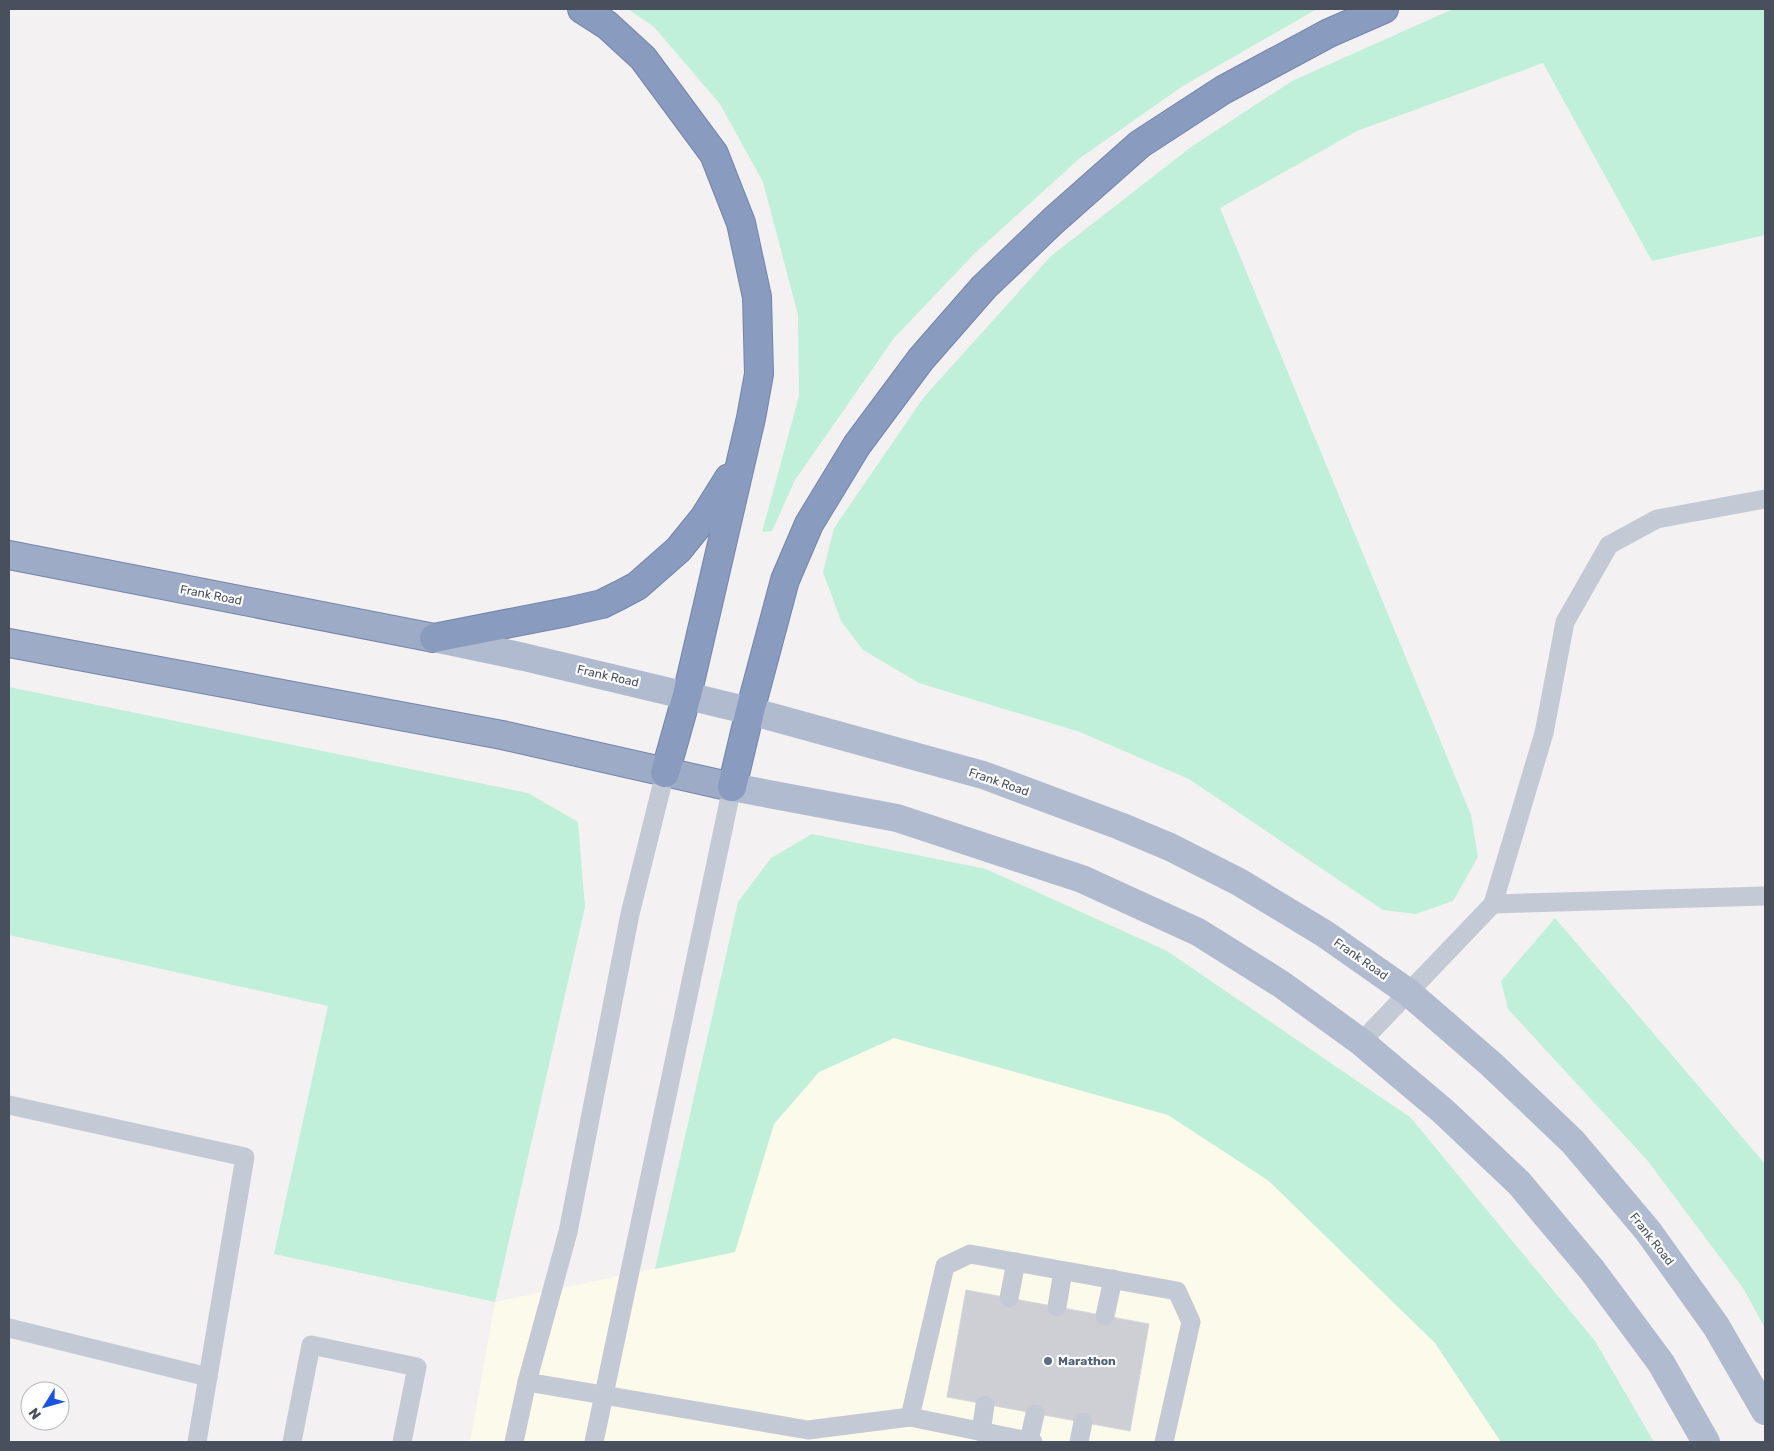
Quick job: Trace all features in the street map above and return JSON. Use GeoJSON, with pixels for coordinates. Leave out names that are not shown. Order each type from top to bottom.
{"type":"FeatureCollection","features":[{"type":"Feature","properties":{"kind":"highway"},"geometry":{"type":"LineString","coordinates":[[582,9],[607,25],[643,58],[714,154],[741,223],[757,297],[759,374],[751,418],[687,695],[665,773]]}},
{"type":"Feature","properties":{"kind":"highway"},"geometry":{"type":"LineString","coordinates":[[9,643],[502,735],[732,787],[785,580],[809,524],[857,445],[921,359],[984,287],[1053,221],[1140,144],[1223,90],[1329,33],[1384,9]]}},
{"type":"Feature","properties":{"kind":"highway"},"geometry":{"type":"LineString","coordinates":[[434,638],[602,604],[637,586],[678,550],[704,518],[741,460]]}},
{"type":"Feature","properties":{"kind":"highway","name":"Frank Road"},"geometry":{"type":"LineString","coordinates":[[9,555],[434,638]]}},
{"type":"Feature","properties":{"kind":"main road","name":"Frank Road"},"geometry":{"type":"LineString","coordinates":[[434,638],[687,695],[983,775],[1120,826],[1170,847],[1239,882],[1325,934],[1409,993],[1491,1064],[1572,1142],[1648,1231],[1710,1318],[1765,1411]]}},
{"type":"Feature","properties":{"kind":"main road"},"geometry":{"type":"LineString","coordinates":[[732,787],[897,818],[1082,879],[1198,932],[1281,984],[1361,1042],[1443,1111],[1519,1183],[1592,1270],[1661,1363],[1706,1442]]}},
{"type":"Feature","properties":{"kind":"lane"},"geometry":{"type":"LineString","coordinates":[[1361,1042],[1493,904],[1544,733],[1565,622],[1609,545],[1657,519],[1765,499]]}},
{"type":"Feature","properties":{"kind":"lane"},"geometry":{"type":"LineString","coordinates":[[514,1442],[527,1382],[568,1232],[630,914],[665,773]]}},
{"type":"Feature","properties":{"kind":"lane"},"geometry":{"type":"LineString","coordinates":[[594,1442],[732,787]]}},
{"type":"Feature","properties":{"kind":"lane"},"geometry":{"type":"LineString","coordinates":[[1493,904],[1765,896]]}},
{"type":"Feature","properties":{"kind":"lane"},"geometry":{"type":"LineString","coordinates":[[9,1105],[244,1157],[197,1442]]}},
{"type":"Feature","properties":{"kind":"lane"},"geometry":{"type":"LineString","coordinates":[[910,1417],[946,1266],[970,1254],[1177,1291],[1191,1322],[1164,1442]]}},
{"type":"Feature","properties":{"kind":"lane"},"geometry":{"type":"LineString","coordinates":[[1009,1298],[1016,1262]]}},
{"type":"Feature","properties":{"kind":"lane"},"geometry":{"type":"LineString","coordinates":[[1057,1307],[1063,1270]]}},
{"type":"Feature","properties":{"kind":"lane"},"geometry":{"type":"LineString","coordinates":[[1105,1316],[1113,1279]]}},
{"type":"Feature","properties":{"kind":"lane"},"geometry":{"type":"LineString","coordinates":[[9,1328],[208,1376]]}},
{"type":"Feature","properties":{"kind":"lane"},"geometry":{"type":"LineString","coordinates":[[292,1442],[311,1345],[417,1367],[402,1442]]}},
{"type":"Feature","properties":{"kind":"lane"},"geometry":{"type":"LineString","coordinates":[[527,1382],[605,1394],[807,1436],[910,1417],[1031,1442],[1035,1414]]}},
{"type":"Feature","properties":{"kind":"lane"},"geometry":{"type":"LineString","coordinates":[[981,1432],[985,1405]]}},
{"type":"Feature","properties":{"kind":"lane"},"geometry":{"type":"LineString","coordinates":[[1079,1442],[1083,1422]]}},
{"type":"Feature","properties":{"kind":"shaded area"},"geometry":{"type":"Polygon","coordinates":[[[894,1038],[1168,1115],[1269,1181],[1435,1343],[1501,1442],[470,1442],[495,1302],[734,1252],[774,1124],[819,1072],[894,1038]]]}},
{"type":"Feature","properties":{"kind":"green space"},"geometry":{"type":"Polygon","coordinates":[[[628,9],[1317,9],[1183,86],[1080,158],[975,253],[894,338],[795,480],[772,531],[762,532],[799,396],[798,315],[763,182],[720,104],[654,27],[628,9]]]}},
{"type":"Feature","properties":{"kind":"green space"},"geometry":{"type":"Polygon","coordinates":[[[1453,9],[1765,9],[1765,235],[1652,261],[1543,63],[1357,131],[1220,208],[1471,815],[1478,857],[1453,901],[1416,914],[1383,910],[1189,779],[1080,732],[919,683],[863,650],[841,621],[823,572],[834,528],[924,397],[1051,256],[1191,147],[1292,81],[1453,9]]]}},
{"type":"Feature","properties":{"kind":"green space"},"geometry":{"type":"Polygon","coordinates":[[[9,687],[528,793],[578,822],[585,907],[495,1302],[274,1254],[328,1006],[9,935],[9,687]]]}},
{"type":"Feature","properties":{"kind":"green space"},"geometry":{"type":"Polygon","coordinates":[[[812,834],[986,869],[1167,951],[1411,1118],[1595,1341],[1654,1442],[1501,1442],[1435,1343],[1269,1181],[1168,1115],[894,1038],[819,1072],[774,1124],[735,1252],[655,1269],[738,902],[771,858],[812,834]]]}},
{"type":"Feature","properties":{"kind":"green space"},"geometry":{"type":"Polygon","coordinates":[[[1555,918],[1765,1164],[1765,1328],[1743,1288],[1647,1160],[1508,1009],[1501,981],[1555,918]]]}},
{"type":"Feature","properties":{"kind":"building","name":"Marathon"},"geometry":{"type":"Polygon","coordinates":[[[966,1290],[1149,1324],[1130,1431],[947,1397],[966,1290]]]}},
{"type":"Feature","properties":{"kind":"place","name":"Marathon"},"geometry":{"type":"Point","coordinates":[1048,1361]}}]}
